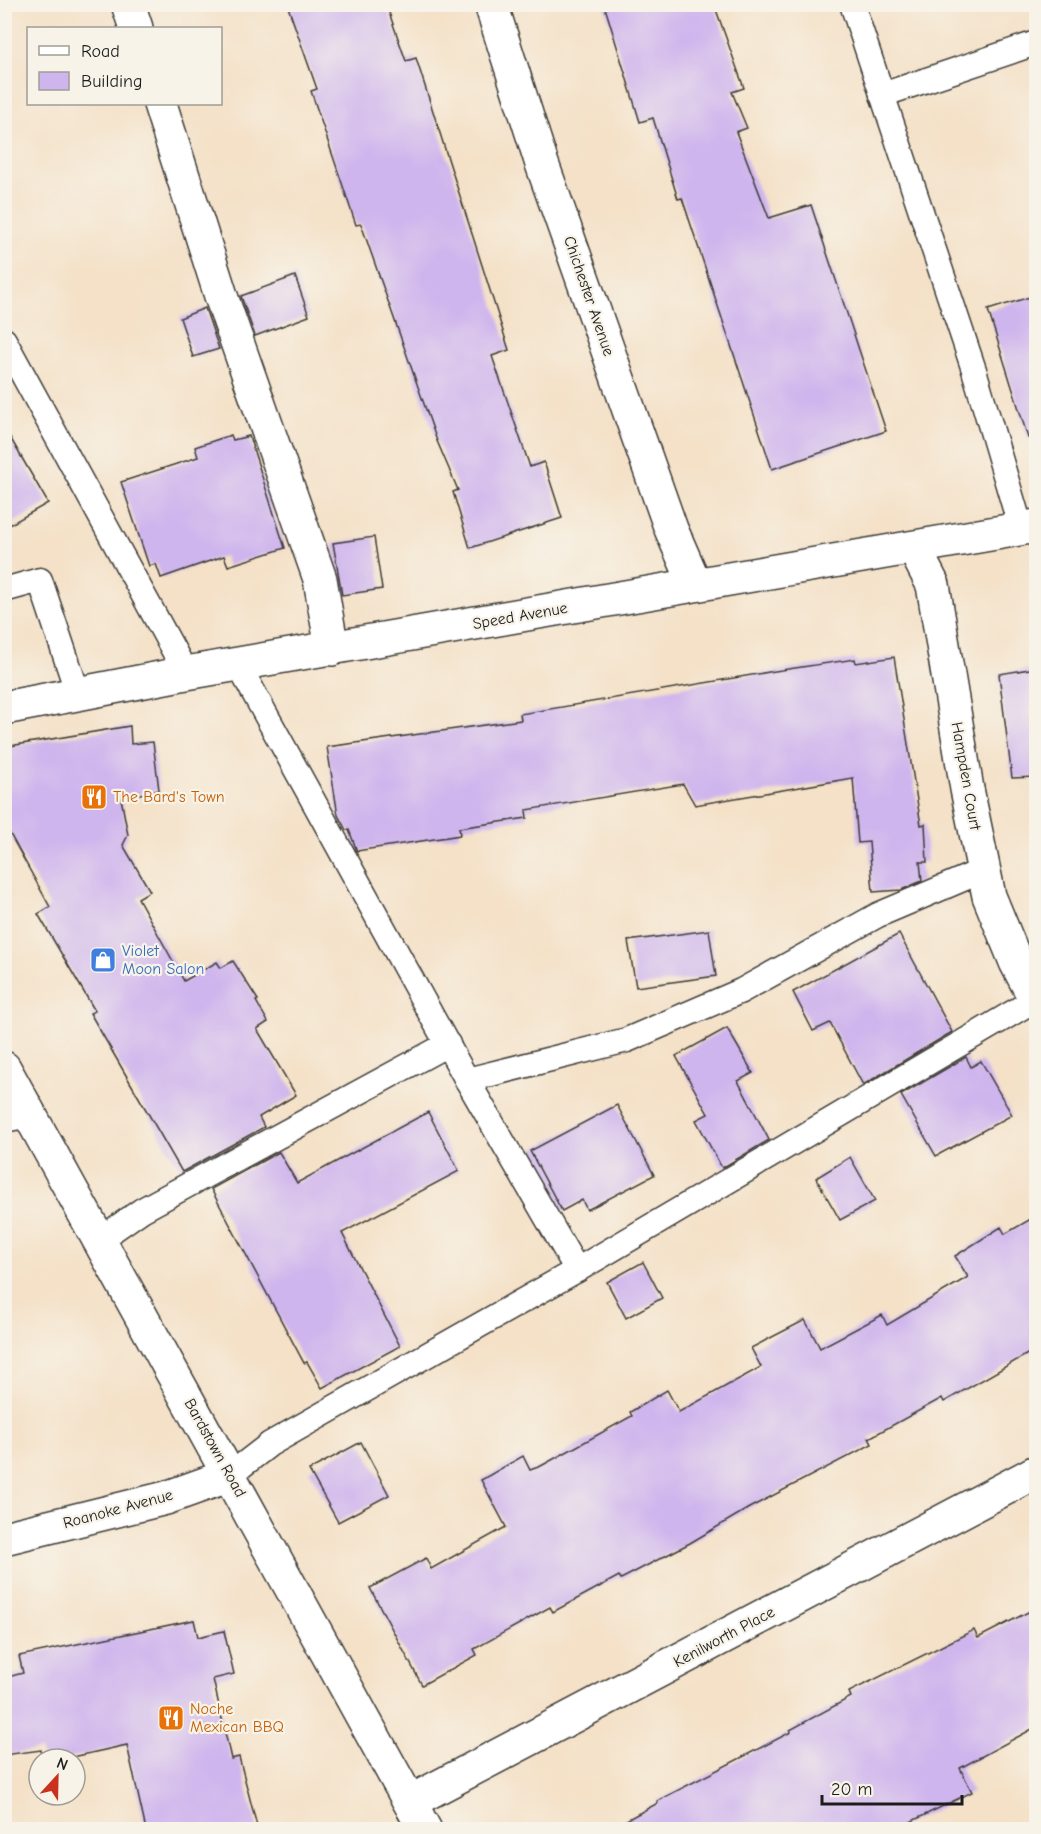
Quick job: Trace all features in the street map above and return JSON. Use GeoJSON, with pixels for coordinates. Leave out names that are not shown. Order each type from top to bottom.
{"type":"FeatureCollection","features":[{"type":"Feature","properties":{"kind":"street"},"geometry":{"type":"LineString","coordinates":[[128,4],[136,27]]}},
{"type":"Feature","properties":{"kind":"street","name":"Chichester Avenue"},"geometry":{"type":"LineString","coordinates":[[491,4],[541,161],[635,429],[671,529],[695,584]]}},
{"type":"Feature","properties":{"kind":"street"},"geometry":{"type":"LineString","coordinates":[[160,105],[222,299],[320,579],[332,649]]}},
{"type":"Feature","properties":{"kind":"street","name":"Speed Avenue"},"geometry":{"type":"LineString","coordinates":[[4,708],[186,673],[239,666],[695,584],[1029,528]]}},
{"type":"Feature","properties":{"kind":"street","name":"Hampden Court"},"geometry":{"type":"LineString","coordinates":[[914,548],[933,585],[989,896],[1016,962],[1036,1000]]}},
{"type":"Feature","properties":{"kind":"street","name":"Bardstown Road"},"geometry":{"type":"LineString","coordinates":[[4,1068],[17,1117],[99,1240],[417,1816]]}},
{"type":"Feature","properties":{"kind":"street","name":"Kenilworth Place"},"geometry":{"type":"LineString","coordinates":[[417,1816],[1036,1472]]}},
{"type":"Feature","properties":{"kind":"street","name":"Roanoke Avenue"},"geometry":{"type":"LineString","coordinates":[[4,1538],[166,1498],[230,1475]]}},
{"type":"Feature","properties":{"kind":"lane"},"geometry":{"type":"LineString","coordinates":[[852,4],[1029,528]]}},
{"type":"Feature","properties":{"kind":"lane"},"geometry":{"type":"LineString","coordinates":[[882,95],[1036,43]]}},
{"type":"Feature","properties":{"kind":"lane"},"geometry":{"type":"LineString","coordinates":[[4,340],[186,673]]}},
{"type":"Feature","properties":{"kind":"lane"},"geometry":{"type":"LineString","coordinates":[[4,590],[40,580],[78,693]]}},
{"type":"Feature","properties":{"kind":"lane"},"geometry":{"type":"LineString","coordinates":[[239,666],[467,1080],[577,1270]]}},
{"type":"Feature","properties":{"kind":"lane"},"geometry":{"type":"LineString","coordinates":[[467,1080],[627,1040],[741,991],[878,915],[984,870]]}},
{"type":"Feature","properties":{"kind":"lane"},"geometry":{"type":"LineString","coordinates":[[230,1475],[270,1444],[577,1270],[1036,1000]]}},
{"type":"Feature","properties":{"kind":"lane"},"geometry":{"type":"LineString","coordinates":[[99,1240],[142,1210],[447,1044]]}},
{"type":"Feature","properties":{"kind":"building"},"geometry":{"type":"Polygon","coordinates":[[[287,4],[386,4],[406,61],[416,58],[509,350],[492,356],[530,467],[544,462],[562,518],[470,548],[453,492],[458,490],[437,441],[361,224],[356,225],[311,91],[317,89],[287,4]]]}},
{"type":"Feature","properties":{"kind":"building"},"geometry":{"type":"Polygon","coordinates":[[[604,4],[714,4],[744,88],[732,92],[747,128],[736,132],[769,218],[811,205],[886,431],[772,469],[682,198],[678,199],[653,118],[640,122],[604,4]]]}},
{"type":"Feature","properties":{"kind":"building"},"geometry":{"type":"Polygon","coordinates":[[[295,276],[309,316],[255,336],[241,296],[295,276]]]}},
{"type":"Feature","properties":{"kind":"building"},"geometry":{"type":"Polygon","coordinates":[[[1036,295],[1036,437],[1028,438],[988,310],[1036,295]]]}},
{"type":"Feature","properties":{"kind":"building"},"geometry":{"type":"Polygon","coordinates":[[[205,308],[219,349],[193,357],[180,318],[205,308]]]}},
{"type":"Feature","properties":{"kind":"building"},"geometry":{"type":"Polygon","coordinates":[[[4,427],[48,503],[4,528],[4,427]]]}},
{"type":"Feature","properties":{"kind":"building"},"geometry":{"type":"Polygon","coordinates":[[[231,435],[233,440],[249,436],[285,548],[228,566],[224,556],[161,578],[156,564],[149,566],[121,482],[198,457],[195,447],[231,435]]]}},
{"type":"Feature","properties":{"kind":"building"},"geometry":{"type":"Polygon","coordinates":[[[374,537],[382,589],[342,595],[333,543],[374,537]]]}},
{"type":"Feature","properties":{"kind":"building"},"geometry":{"type":"Polygon","coordinates":[[[894,657],[921,825],[925,824],[927,862],[920,862],[922,881],[901,890],[873,892],[869,842],[858,843],[853,778],[695,805],[683,784],[526,810],[527,818],[459,828],[460,835],[357,851],[349,830],[346,830],[338,815],[327,747],[521,720],[520,714],[775,671],[855,659],[856,663],[894,657]]]}},
{"type":"Feature","properties":{"kind":"building"},"geometry":{"type":"Polygon","coordinates":[[[1036,668],[1036,777],[1012,778],[999,674],[1036,668]]]}},
{"type":"Feature","properties":{"kind":"building"},"geometry":{"type":"Polygon","coordinates":[[[130,726],[131,744],[153,742],[159,790],[121,798],[128,835],[123,845],[150,891],[138,898],[184,981],[217,962],[221,968],[233,961],[258,1000],[256,1001],[268,1022],[257,1029],[296,1095],[259,1117],[264,1127],[182,1172],[90,1013],[95,1011],[38,914],[50,907],[4,823],[4,747],[130,726]]]}},
{"type":"Feature","properties":{"kind":"building"},"geometry":{"type":"Polygon","coordinates":[[[709,930],[716,976],[636,987],[628,941],[709,930]]]}},
{"type":"Feature","properties":{"kind":"building"},"geometry":{"type":"Polygon","coordinates":[[[899,934],[952,1032],[863,1085],[830,1023],[813,1031],[793,992],[899,934]]]}},
{"type":"Feature","properties":{"kind":"building"},"geometry":{"type":"Polygon","coordinates":[[[727,1028],[753,1073],[738,1081],[769,1140],[722,1168],[696,1120],[708,1114],[676,1056],[727,1028]]]}},
{"type":"Feature","properties":{"kind":"building"},"geometry":{"type":"Polygon","coordinates":[[[966,1057],[971,1067],[981,1061],[1012,1115],[936,1156],[901,1095],[966,1057]]]}},
{"type":"Feature","properties":{"kind":"building"},"geometry":{"type":"Polygon","coordinates":[[[617,1105],[654,1175],[587,1210],[582,1200],[562,1211],[530,1151],[617,1105]]]}},
{"type":"Feature","properties":{"kind":"building"},"geometry":{"type":"Polygon","coordinates":[[[428,1112],[459,1171],[342,1233],[400,1346],[322,1388],[307,1362],[304,1363],[211,1189],[279,1152],[297,1183],[428,1112]]]}},
{"type":"Feature","properties":{"kind":"building"},"geometry":{"type":"Polygon","coordinates":[[[850,1157],[875,1201],[840,1220],[816,1178],[850,1157]]]}},
{"type":"Feature","properties":{"kind":"building"},"geometry":{"type":"Polygon","coordinates":[[[1036,1216],[1036,1349],[944,1402],[942,1398],[869,1438],[872,1444],[749,1508],[690,1543],[621,1579],[619,1576],[553,1612],[550,1607],[474,1649],[477,1655],[422,1685],[370,1588],[426,1558],[431,1569],[506,1527],[481,1480],[523,1456],[530,1470],[541,1466],[632,1416],[630,1412],[667,1390],[679,1412],[761,1367],[751,1348],[805,1320],[820,1348],[882,1315],[887,1325],[968,1277],[955,1256],[1001,1227],[1005,1234],[1036,1216]]]}},
{"type":"Feature","properties":{"kind":"building"},"geometry":{"type":"Polygon","coordinates":[[[643,1262],[662,1298],[626,1318],[607,1282],[643,1262]]]}},
{"type":"Feature","properties":{"kind":"building"},"geometry":{"type":"Polygon","coordinates":[[[361,1442],[389,1495],[338,1522],[309,1470],[361,1442]]]}},
{"type":"Feature","properties":{"kind":"building"},"geometry":{"type":"Polygon","coordinates":[[[1036,1608],[1036,1727],[960,1768],[972,1792],[894,1830],[608,1830],[658,1803],[657,1801],[791,1732],[790,1730],[851,1697],[849,1692],[974,1630],[978,1638],[1036,1608]]]}},
{"type":"Feature","properties":{"kind":"building","name":"Noche Mexican BBQ"},"geometry":{"type":"Polygon","coordinates":[[[194,1620],[198,1637],[224,1631],[234,1674],[213,1679],[231,1759],[239,1757],[258,1830],[146,1830],[127,1745],[87,1754],[87,1747],[27,1747],[27,1752],[4,1755],[4,1678],[23,1673],[19,1656],[194,1620]]]}},
{"type":"Feature","properties":{"kind":"place","name":"The Bard's Town"},"geometry":{"type":"Point","coordinates":[94,797]}},
{"type":"Feature","properties":{"kind":"place","name":"Violet Moon Salon"},"geometry":{"type":"Point","coordinates":[103,960]}},
{"type":"Feature","properties":{"kind":"place","name":"Noche Mexican BBQ"},"geometry":{"type":"Point","coordinates":[171,1718]}}]}
